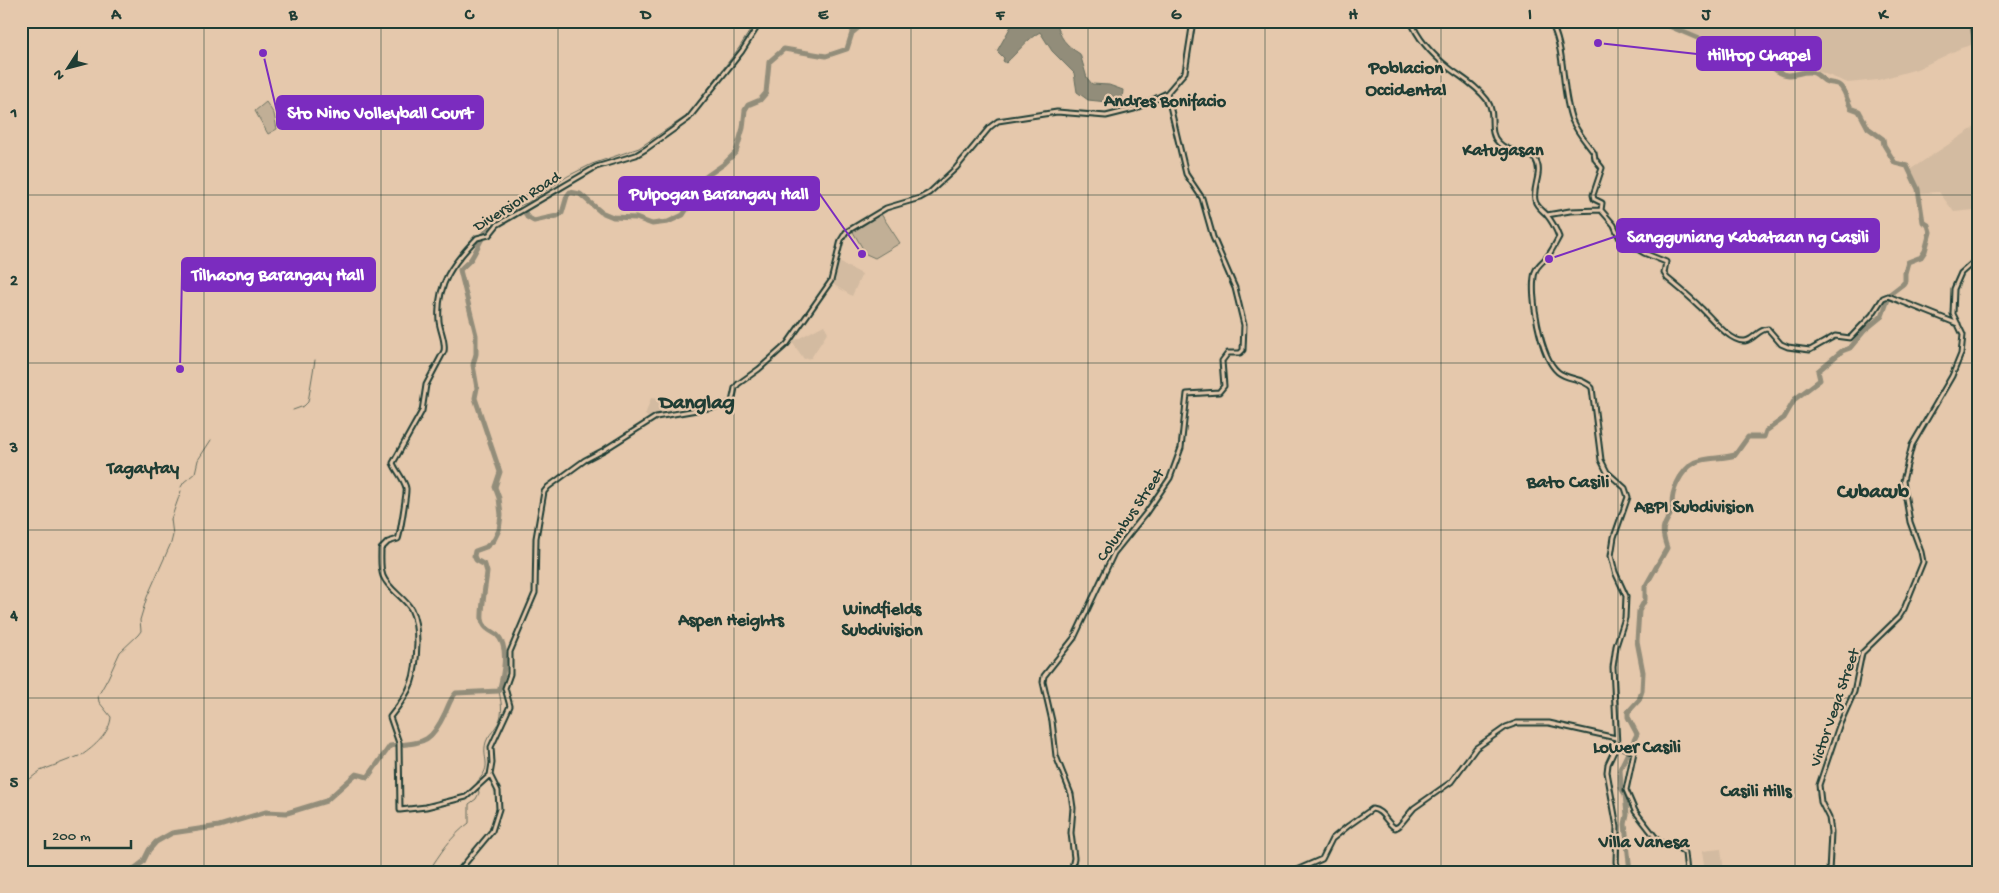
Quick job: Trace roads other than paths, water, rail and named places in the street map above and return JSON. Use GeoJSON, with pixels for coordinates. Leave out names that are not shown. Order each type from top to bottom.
{"type":"FeatureCollection","features":[{"type":"Feature","properties":{"kind":"main road"},"geometry":{"type":"LineString","coordinates":[[1974,21],[1978,76]]}},
{"type":"Feature","properties":{"kind":"street","name":"Diversion Road"},"geometry":{"type":"LineString","coordinates":[[490,775],[466,797],[457,801],[400,810],[400,750],[390,717],[408,691],[418,658],[416,624],[411,610],[385,579],[381,564],[381,549],[388,542],[398,539],[401,534],[401,517],[407,491],[406,485],[393,463],[422,411],[426,385],[444,351],[445,345],[440,325],[439,310],[443,284],[451,269],[470,245],[497,226],[596,167],[646,150],[688,119],[742,51],[761,21]]}},
{"type":"Feature","properties":{"kind":"street"},"geometry":{"type":"LineString","coordinates":[[458,872],[495,826],[500,800],[495,782],[490,775],[492,742],[510,706],[505,688],[510,674],[510,652],[535,593],[536,538],[544,492],[574,468],[662,415],[732,402],[735,388],[743,379],[759,369],[791,338],[831,281],[843,235],[886,208],[920,198],[929,193],[956,168],[994,123],[1007,118],[1022,119],[1057,112],[1106,116],[1134,110],[1167,93],[1185,72],[1193,21]]}},
{"type":"Feature","properties":{"kind":"street"},"geometry":{"type":"LineString","coordinates":[[1411,21],[1422,40],[1436,56],[1472,84],[1487,99],[1493,117],[1492,133],[1498,142],[1510,151],[1530,155],[1536,161],[1539,175],[1535,200],[1555,226],[1559,238],[1546,259],[1538,266],[1534,275],[1534,294],[1541,340],[1557,371],[1575,380],[1587,383],[1592,388],[1601,460],[1607,472],[1625,488],[1628,497],[1614,537],[1611,556],[1615,572],[1626,596],[1625,618],[1616,646],[1613,667],[1617,745],[1608,764],[1608,776],[1617,826],[1616,862],[1619,872]]}},
{"type":"Feature","properties":{"kind":"street"},"geometry":{"type":"LineString","coordinates":[[1555,21],[1553,27],[1560,44],[1567,102],[1572,120],[1602,168],[1592,194],[1594,199],[1602,203],[1601,210],[1614,225],[1620,239],[1644,253],[1666,262],[1664,273],[1667,278],[1702,308],[1724,331],[1739,341],[1750,340],[1761,330],[1768,328],[1781,344],[1788,347],[1810,350],[1838,336],[1850,338],[1872,315],[1883,298],[1889,296],[1958,324]]}},
{"type":"Feature","properties":{"kind":"street","name":"Columbus Street"},"geometry":{"type":"LineString","coordinates":[[1071,872],[1074,858],[1071,833],[1073,808],[1071,794],[1056,752],[1052,721],[1046,702],[1044,676],[1074,638],[1114,553],[1146,513],[1170,478],[1181,448],[1187,394],[1217,393],[1221,390],[1224,386],[1223,358],[1232,352],[1240,353],[1243,346],[1244,325],[1235,288],[1213,237],[1202,198],[1186,174],[1167,93]]}},
{"type":"Feature","properties":{"kind":"street"},"geometry":{"type":"LineString","coordinates":[[1547,215],[1570,211],[1601,210]]}},
{"type":"Feature","properties":{"kind":"street","name":"Victor Vega Street"},"geometry":{"type":"LineString","coordinates":[[1830,872],[1831,832],[1829,818],[1821,802],[1819,785],[1834,740],[1854,692],[1862,653],[1900,617],[1922,562],[1922,554],[1910,522],[1903,481],[1912,445],[1952,376],[1961,354],[1963,335],[1954,314],[1953,297],[1956,283],[1961,273],[1978,258]]}},
{"type":"Feature","properties":{"kind":"street"},"geometry":{"type":"LineString","coordinates":[[1292,872],[1322,858],[1332,839],[1372,810],[1379,812],[1391,826],[1395,828],[1398,826],[1414,808],[1451,782],[1476,748],[1506,726],[1517,723],[1549,723],[1616,738]]}},
{"type":"Feature","properties":{"kind":"street"},"geometry":{"type":"LineString","coordinates":[[1617,745],[1634,752],[1626,790],[1630,802],[1659,842],[1677,847],[1685,853],[1687,872]]}},
{"type":"Feature","properties":{"kind":"waterway"},"geometry":{"type":"LineString","coordinates":[[515,207],[527,203],[568,176],[592,164],[639,148],[688,115],[739,48],[756,21]]}},
{"type":"Feature","properties":{"kind":"waterway"},"geometry":{"type":"LineString","coordinates":[[525,212],[527,217],[534,221],[557,216],[562,213],[570,192],[580,194],[601,212],[613,217],[636,218],[652,224],[668,222],[683,215],[690,204],[694,191],[704,178],[724,164],[736,152],[743,128],[745,110],[748,105],[760,100],[766,93],[769,62],[784,49],[826,56],[847,49],[852,33],[866,21]]}},
{"type":"Feature","properties":{"kind":"waterway"},"geometry":{"type":"LineString","coordinates":[[1630,872],[1625,824],[1627,815],[1625,794],[1621,788],[1620,769],[1637,734],[1628,717],[1628,712],[1639,700],[1642,691],[1643,672],[1637,641],[1639,611],[1645,600],[1645,587],[1667,548],[1663,532],[1673,510],[1674,490],[1677,483],[1685,471],[1696,462],[1735,455],[1748,437],[1764,437],[1766,431],[1784,418],[1795,399],[1820,380],[1818,371],[1842,351],[1850,348],[1865,330],[1882,316],[1890,294],[1905,281],[1908,262],[1921,257],[1925,251],[1930,232],[1928,225],[1923,222],[1918,189],[1907,166],[1895,163],[1884,145],[1883,139],[1868,128],[1859,111],[1851,108],[1839,85],[1827,82],[1810,72],[1791,75],[1783,74],[1773,68],[1759,54],[1749,55],[1743,47],[1733,53],[1657,21]]}},
{"type":"Feature","properties":{"kind":"waterway"},"geometry":{"type":"LineString","coordinates":[[130,872],[143,862],[149,850],[156,842],[172,833],[219,826],[266,812],[287,813],[326,801],[356,774],[368,777],[390,746],[410,744],[430,736],[440,723],[456,693],[499,691],[504,662],[503,646],[501,640],[484,625],[482,619],[487,572],[485,565],[476,560],[474,556],[475,551],[486,547],[494,540],[499,530],[501,515],[499,498],[495,487],[500,472],[475,398],[477,388],[473,365],[476,354],[476,335],[460,270],[471,259],[490,224],[497,216],[513,208],[523,210]]}},
{"type":"Feature","properties":{"kind":"waterway"},"geometry":{"type":"LineString","coordinates":[[293,410],[304,406],[308,402],[315,360]]}},
{"type":"Feature","properties":{"kind":"waterway"},"geometry":{"type":"LineString","coordinates":[[181,487],[195,473],[198,460],[211,440]]}},
{"type":"Feature","properties":{"kind":"waterway"},"geometry":{"type":"LineString","coordinates":[[82,755],[101,739],[108,729],[111,717],[99,702],[98,696],[120,652],[141,631],[140,620],[147,597],[171,543],[173,535],[171,519],[181,491]]}},
{"type":"Feature","properties":{"kind":"waterway"},"geometry":{"type":"LineString","coordinates":[[428,872],[451,839],[469,823],[469,804],[476,799],[479,793],[477,782],[485,771],[486,742],[498,724],[501,715],[499,691]]}},
{"type":"Feature","properties":{"kind":"waterway"},"geometry":{"type":"LineString","coordinates":[[74,758],[79,756]]}},
{"type":"Feature","properties":{"kind":"waterway"},"geometry":{"type":"LineString","coordinates":[[21,786],[40,771],[71,759]]}},
{"type":"Feature","properties":{"kind":"place","name":"Hilltop Chapel"},"geometry":{"type":"Point","coordinates":[1598,43]}},
{"type":"Feature","properties":{"kind":"place","name":"Sto Nino Volleyball Court"},"geometry":{"type":"Point","coordinates":[263,53]}},
{"type":"Feature","properties":{"kind":"place","name":"Pulpogan Barangay Hall"},"geometry":{"type":"Point","coordinates":[862,254]}},
{"type":"Feature","properties":{"kind":"place","name":"Sangguniang Kabataan ng Casili"},"geometry":{"type":"Point","coordinates":[1549,259]}},
{"type":"Feature","properties":{"kind":"place","name":"Tilhaong Barangay Hall"},"geometry":{"type":"Point","coordinates":[180,369]}},
{"type":"Feature","properties":{"kind":"district","name":"Poblacion Occidental"},"geometry":{"type":"Point","coordinates":[1406,77]}},
{"type":"Feature","properties":{"kind":"district","name":"Andres Bonifacio"},"geometry":{"type":"Point","coordinates":[1165,100]}},
{"type":"Feature","properties":{"kind":"district","name":"Katugasan"},"geometry":{"type":"Point","coordinates":[1503,149]}},
{"type":"Feature","properties":{"kind":"district","name":"Danglag"},"geometry":{"type":"Point","coordinates":[697,401]}},
{"type":"Feature","properties":{"kind":"district","name":"Tagaytay"},"geometry":{"type":"Point","coordinates":[143,467]}},
{"type":"Feature","properties":{"kind":"district","name":"Bato Casili"},"geometry":{"type":"Point","coordinates":[1568,480]}},
{"type":"Feature","properties":{"kind":"district","name":"Cubacub"},"geometry":{"type":"Point","coordinates":[1873,490]}},
{"type":"Feature","properties":{"kind":"district","name":"ABPI Subdivision"},"geometry":{"type":"Point","coordinates":[1694,506]}},
{"type":"Feature","properties":{"kind":"district","name":"Windfields Subdivision"},"geometry":{"type":"Point","coordinates":[882,618]}},
{"type":"Feature","properties":{"kind":"district","name":"Aspen Heights"},"geometry":{"type":"Point","coordinates":[731,619]}},
{"type":"Feature","properties":{"kind":"district","name":"Lower Casili"},"geometry":{"type":"Point","coordinates":[1637,746]}},
{"type":"Feature","properties":{"kind":"district","name":"Casili Hills"},"geometry":{"type":"Point","coordinates":[1756,790]}},
{"type":"Feature","properties":{"kind":"district","name":"Villa Vanesa"},"geometry":{"type":"Point","coordinates":[1644,841]}}]}
